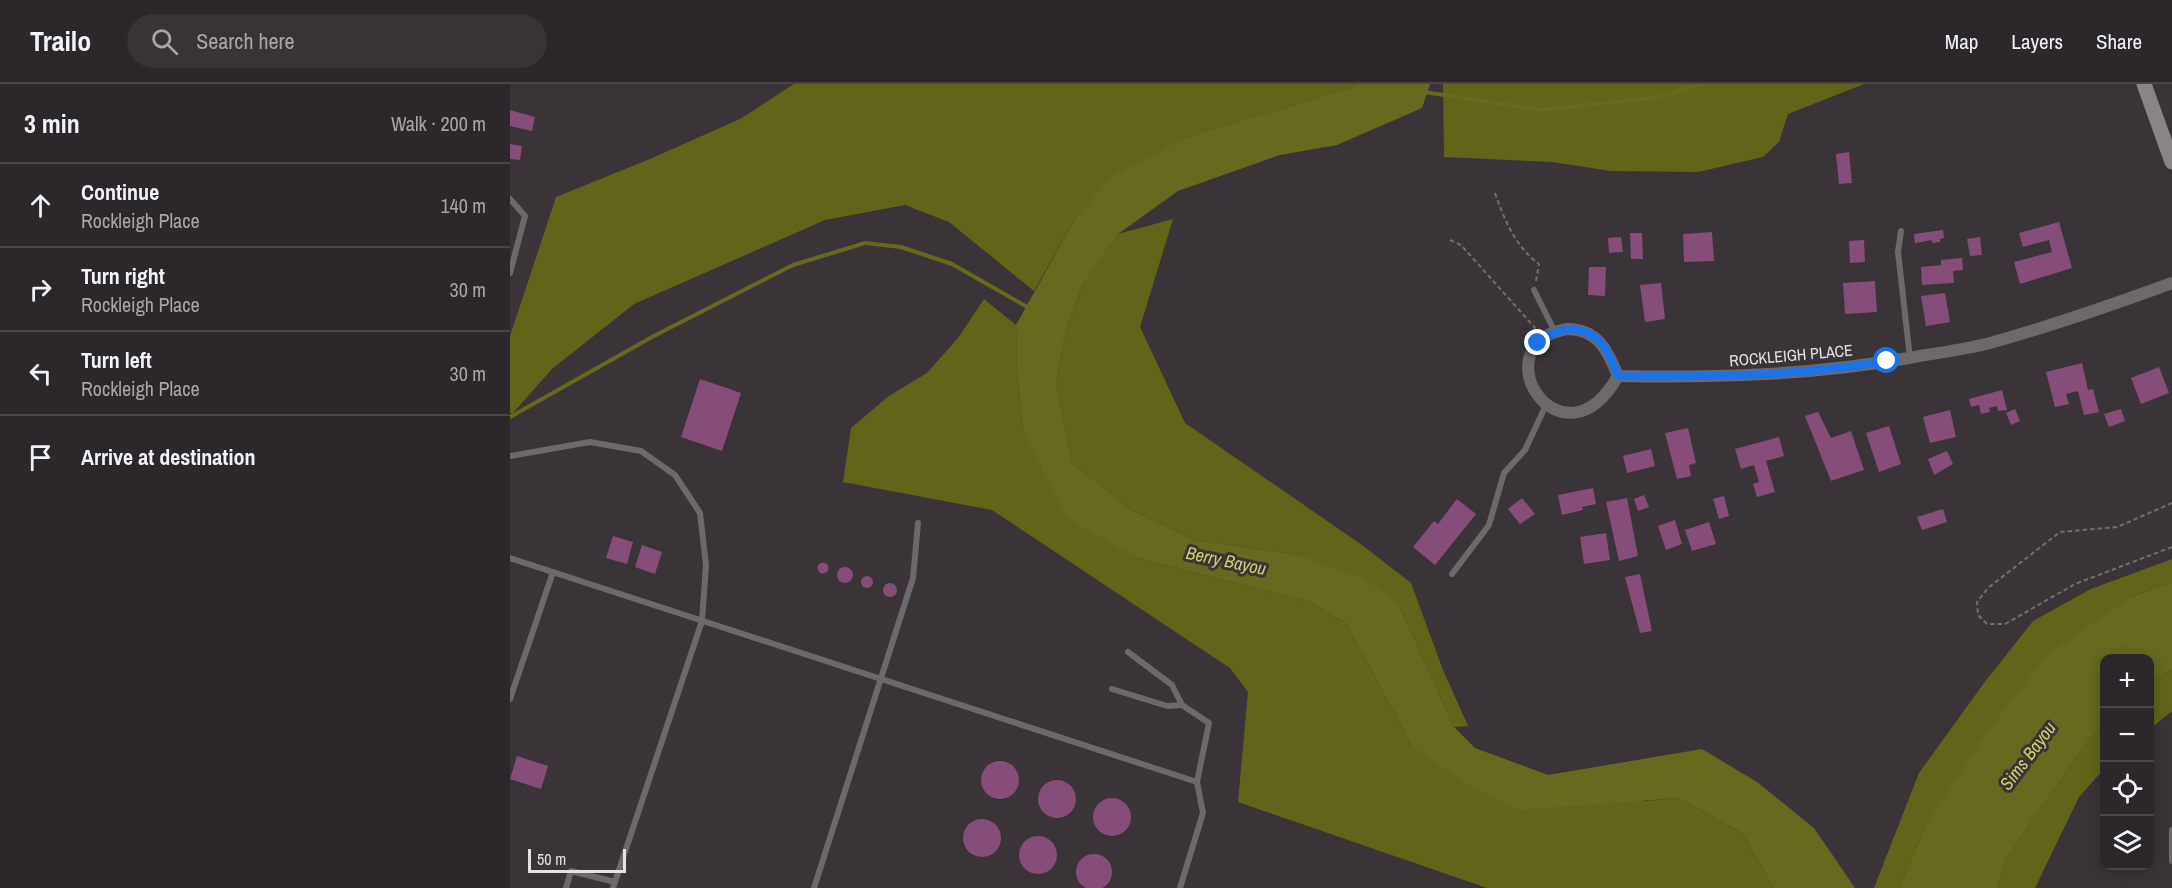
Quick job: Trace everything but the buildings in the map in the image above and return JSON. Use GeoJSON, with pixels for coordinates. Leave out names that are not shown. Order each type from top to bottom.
{"type":"FeatureCollection","features":[{"type":"Feature","properties":{"kind":"main road"},"geometry":{"type":"LineString","coordinates":[[2144,84],[2172,162]]}},
{"type":"Feature","properties":{"kind":"street","name":"ROCKLEIGH PLACE"},"geometry":{"type":"LineString","coordinates":[[1618,376],[1763,376],[1835,370],[1910,358],[1988,343],[2172,283]]}},
{"type":"Feature","properties":{"kind":"street"},"geometry":{"type":"LineString","coordinates":[[1575,329],[1598,339],[1618,376],[1605,393],[1582,411],[1566,412],[1546,405],[1535,393],[1528,376],[1530,357],[1549,335],[1575,329]]}},
{"type":"Feature","properties":{"kind":"lane"},"geometry":{"type":"LineString","coordinates":[[510,199],[525,216],[510,273]]}},
{"type":"Feature","properties":{"kind":"lane"},"geometry":{"type":"LineString","coordinates":[[1901,231],[1898,252],[1910,358]]}},
{"type":"Feature","properties":{"kind":"lane"},"geometry":{"type":"LineString","coordinates":[[1534,290],[1549,335]]}},
{"type":"Feature","properties":{"kind":"lane"},"geometry":{"type":"LineString","coordinates":[[1452,574],[1489,525],[1504,473],[1525,450],[1546,405]]}},
{"type":"Feature","properties":{"kind":"lane"},"geometry":{"type":"LineString","coordinates":[[510,456],[590,442],[640,452],[675,475],[700,513],[706,565],[702,621],[614,885],[571,871],[566,888]]}},
{"type":"Feature","properties":{"kind":"lane"},"geometry":{"type":"LineString","coordinates":[[814,888],[883,680],[913,578],[918,523]]}},
{"type":"Feature","properties":{"kind":"lane"},"geometry":{"type":"LineString","coordinates":[[510,558],[1197,782]]}},
{"type":"Feature","properties":{"kind":"lane"},"geometry":{"type":"LineString","coordinates":[[510,699],[553,572]]}},
{"type":"Feature","properties":{"kind":"lane"},"geometry":{"type":"LineString","coordinates":[[1128,652],[1172,685],[1182,705],[1209,723],[1197,782],[1203,813],[1180,888]]}},
{"type":"Feature","properties":{"kind":"lane"},"geometry":{"type":"LineString","coordinates":[[1112,688],[1167,706],[1182,705]]}},
{"type":"Feature","properties":{"kind":"lane"},"geometry":{"type":"LineString","coordinates":[[2172,830],[2172,858]]}},
{"type":"Feature","properties":{"kind":"path"},"geometry":{"type":"LineString","coordinates":[[1495,193],[1514,238],[1524,253],[1539,264],[1534,290]]}},
{"type":"Feature","properties":{"kind":"path"},"geometry":{"type":"LineString","coordinates":[[1450,240],[1468,254],[1522,317],[1549,335]]}},
{"type":"Feature","properties":{"kind":"path"},"geometry":{"type":"LineString","coordinates":[[2172,503],[2117,527],[2060,532],[1988,588],[1977,602],[1978,615],[1987,624],[2005,624],[2075,584],[2172,547]]}},
{"type":"Feature","properties":{"kind":"shaded area"},"geometry":{"type":"Polygon","coordinates":[[[794,84],[1358,84],[1352,88],[1187,137],[1076,217],[1034,291],[949,222],[905,205],[825,220],[634,304],[552,369],[513,413],[510,413],[510,336],[556,197],[740,119],[794,84]]]}},
{"type":"Feature","properties":{"kind":"shaded area"},"geometry":{"type":"Polygon","coordinates":[[[1443,84],[1864,84],[1788,114],[1779,142],[1763,157],[1698,172],[1611,171],[1552,162],[1444,157],[1443,84]]]}},
{"type":"Feature","properties":{"kind":"shaded area"},"geometry":{"type":"Polygon","coordinates":[[[1173,219],[1140,327],[1185,423],[1362,545],[1411,583],[1443,670],[1468,726],[1454,727],[1398,603],[1298,555],[1194,540],[1130,509],[1072,463],[1056,382],[1066,330],[1082,286],[1118,234],[1173,219]]]}},
{"type":"Feature","properties":{"kind":"shaded area"},"geometry":{"type":"Polygon","coordinates":[[[984,299],[1016,325],[1017,372],[1023,429],[1134,557],[1309,602],[1346,623],[1412,746],[1645,801],[1679,798],[1742,833],[1774,888],[1487,888],[1238,802],[1248,692],[1230,668],[992,510],[843,482],[851,428],[889,396],[927,373],[958,338],[984,299]]]}},
{"type":"Feature","properties":{"kind":"shaded area"},"geometry":{"type":"Polygon","coordinates":[[[2172,559],[2172,582],[2133,596],[1927,823],[1899,888],[1874,888],[1919,773],[1984,683],[2033,621],[2091,589],[2172,559]]]}},
{"type":"Feature","properties":{"kind":"shaded area"},"geometry":{"type":"Polygon","coordinates":[[[2172,670],[2172,711],[2154,726],[2154,708],[2154,681],[2172,670]]]}},
{"type":"Feature","properties":{"kind":"shaded area"},"geometry":{"type":"Polygon","coordinates":[[[2100,728],[2100,773],[2079,797],[2035,888],[1997,888],[2006,859],[2083,747],[2100,728]]]}},
{"type":"Feature","properties":{"kind":"water","name":"Berry Bayou"},"geometry":{"type":"Polygon","coordinates":[[[1358,84],[1430,84],[1422,108],[1337,145],[1280,155],[1178,191],[1118,234],[1082,286],[1066,330],[1056,382],[1072,463],[1130,509],[1194,540],[1298,555],[1364,579],[1398,603],[1454,727],[1475,748],[1548,775],[1702,749],[1757,782],[1814,828],[1855,888],[1774,888],[1742,833],[1679,798],[1521,810],[1468,785],[1412,746],[1346,623],[1309,602],[1134,557],[1066,517],[1023,429],[1017,372],[1016,325],[1076,217],[1116,174],[1187,137],[1358,84]]]}},
{"type":"Feature","properties":{"kind":"water","name":"Sims Bayou"},"geometry":{"type":"Polygon","coordinates":[[[2172,582],[2172,670],[2154,681],[2154,654],[2100,654],[2100,728],[2083,747],[2006,859],[1997,888],[1899,888],[1927,823],[1983,738],[2046,656],[2133,596],[2172,582]]]}},
{"type":"Feature","properties":{"kind":"waterway"},"geometry":{"type":"LineString","coordinates":[[1424,92],[1540,110],[1662,97],[1700,84]]}},
{"type":"Feature","properties":{"kind":"waterway"},"geometry":{"type":"LineString","coordinates":[[510,417],[652,337],[793,265],[865,243],[901,247],[952,264],[1029,308]]}},
{"type":"Feature","properties":{"kind":"route"},"geometry":{"type":"LineString","coordinates":[[1538,343],[1559,330],[1575,329],[1591,334],[1603,345],[1618,376],[1763,376],[1835,370],[1887,361]]}}]}
